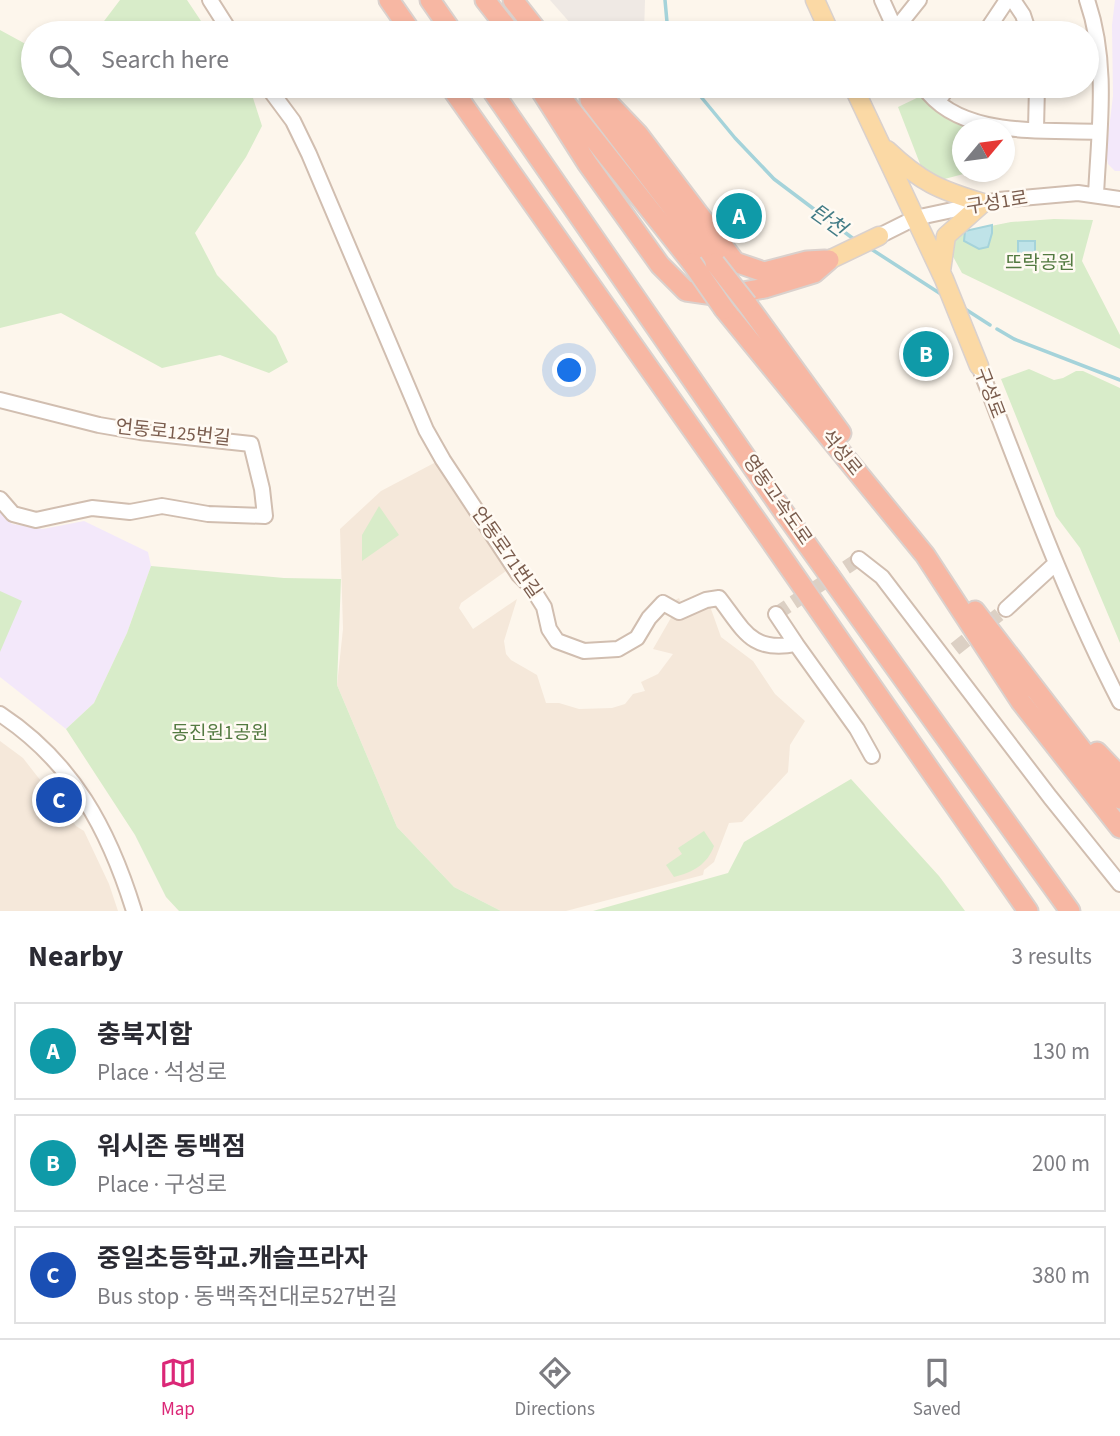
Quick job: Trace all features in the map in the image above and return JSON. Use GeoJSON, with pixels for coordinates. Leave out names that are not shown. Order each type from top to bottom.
{"type":"FeatureCollection","features":[{"type":"Feature","properties":{"kind":"highway"},"geometry":{"type":"LineString","coordinates":[[389,0],[404,21]]}},
{"type":"Feature","properties":{"kind":"highway"},"geometry":{"type":"LineString","coordinates":[[430,0],[445,21]]}},
{"type":"Feature","properties":{"kind":"highway"},"geometry":{"type":"LineString","coordinates":[[484,0],[497,21]]}},
{"type":"Feature","properties":{"kind":"highway"},"geometry":{"type":"LineString","coordinates":[[484,0],[501,21]]}},
{"type":"Feature","properties":{"kind":"highway"},"geometry":{"type":"LineString","coordinates":[[516,4],[531,21]]}},
{"type":"Feature","properties":{"kind":"highway","name":"영동고속도로"},"geometry":{"type":"LineString","coordinates":[[458,98],[1028,911]]}},
{"type":"Feature","properties":{"kind":"highway","name":"영동고속도로"},"geometry":{"type":"LineString","coordinates":[[497,98],[783,511],[1070,911]]}},
{"type":"Feature","properties":{"kind":"highway"},"geometry":{"type":"LineString","coordinates":[[546,98],[595,174],[660,265],[686,292],[721,296],[765,288],[814,273],[829,260]]}},
{"type":"Feature","properties":{"kind":"highway","name":"석성로"},"geometry":{"type":"LineString","coordinates":[[561,98],[692,263],[724,309],[925,555],[1021,702],[1120,828]]}},
{"type":"Feature","properties":{"kind":"highway","name":"석성로"},"geometry":{"type":"LineString","coordinates":[[588,98],[747,304],[919,538],[1120,799]]}},
{"type":"Feature","properties":{"kind":"highway"},"geometry":{"type":"LineString","coordinates":[[604,98],[638,134],[735,262],[764,272],[807,261],[829,260]]}},
{"type":"Feature","properties":{"kind":"highway"},"geometry":{"type":"LineString","coordinates":[[925,555],[1014,701],[1120,842]]}},
{"type":"Feature","properties":{"kind":"highway"},"geometry":{"type":"LineString","coordinates":[[1053,712],[1120,776]]}},
{"type":"Feature","properties":{"kind":"main road"},"geometry":{"type":"LineString","coordinates":[[815,0],[825,21]]}},
{"type":"Feature","properties":{"kind":"main road","name":"구성로"},"geometry":{"type":"LineString","coordinates":[[858,98],[942,275],[979,366]]}},
{"type":"Feature","properties":{"kind":"main road"},"geometry":{"type":"LineString","coordinates":[[879,143],[912,174],[944,191],[983,203]]}},
{"type":"Feature","properties":{"kind":"main road"},"geometry":{"type":"LineString","coordinates":[[942,275],[946,236],[983,203]]}},
{"type":"Feature","properties":{"kind":"main road"},"geometry":{"type":"LineString","coordinates":[[829,260],[879,236]]}},
{"type":"Feature","properties":{"kind":"street"},"geometry":{"type":"LineString","coordinates":[[210,0],[223,21]]}},
{"type":"Feature","properties":{"kind":"street"},"geometry":{"type":"LineString","coordinates":[[882,0],[891,21]]}},
{"type":"Feature","properties":{"kind":"street"},"geometry":{"type":"LineString","coordinates":[[904,21],[919,0]]}},
{"type":"Feature","properties":{"kind":"street"},"geometry":{"type":"LineString","coordinates":[[993,21],[1007,0]]}},
{"type":"Feature","properties":{"kind":"street"},"geometry":{"type":"LineString","coordinates":[[1013,0],[1025,21]]}},
{"type":"Feature","properties":{"kind":"street"},"geometry":{"type":"LineString","coordinates":[[1087,0],[1094,21]]}},
{"type":"Feature","properties":{"kind":"street"},"geometry":{"type":"LineString","coordinates":[[1096,195],[1101,56],[1099,45]]}},
{"type":"Feature","properties":{"kind":"street","name":"언동로71번길"},"geometry":{"type":"LineString","coordinates":[[276,98],[293,121],[309,154],[437,450],[519,575],[532,588],[544,607],[549,629],[557,641],[584,651],[618,649],[637,638],[649,618],[663,603],[679,612],[706,600],[719,598],[752,640],[776,648],[796,644]]}},
{"type":"Feature","properties":{"kind":"street"},"geometry":{"type":"LineString","coordinates":[[935,98],[975,123],[1002,128],[1099,132]]}},
{"type":"Feature","properties":{"kind":"street"},"geometry":{"type":"LineString","coordinates":[[1036,129],[1037,98]]}},
{"type":"Feature","properties":{"kind":"street","name":"구성1로"},"geometry":{"type":"LineString","coordinates":[[879,236],[915,218],[983,203],[1078,193],[1120,199]]}},
{"type":"Feature","properties":{"kind":"street","name":"구성로"},"geometry":{"type":"LineString","coordinates":[[979,366],[1056,563],[1096,656],[1120,702]]}},
{"type":"Feature","properties":{"kind":"street","name":"언동로125번길"},"geometry":{"type":"LineString","coordinates":[[0,400],[99,425],[156,435],[242,441],[251,444],[262,489],[265,516],[208,514],[162,506],[130,512],[92,508],[36,520],[13,514],[0,499]]}},
{"type":"Feature","properties":{"kind":"street"},"geometry":{"type":"LineString","coordinates":[[859,559],[882,577],[951,654],[1050,797],[1120,884]]}},
{"type":"Feature","properties":{"kind":"street"},"geometry":{"type":"LineString","coordinates":[[1006,608],[1056,563]]}},
{"type":"Feature","properties":{"kind":"street"},"geometry":{"type":"LineString","coordinates":[[776,614],[857,729],[872,756]]}},
{"type":"Feature","properties":{"kind":"street"},"geometry":{"type":"LineString","coordinates":[[0,714],[48,751],[86,800],[112,850],[134,911]]}},
{"type":"Feature","properties":{"kind":"shaded area"},"geometry":{"type":"Polygon","coordinates":[[[550,0],[645,0],[644,21],[568,21],[550,0]]]}},
{"type":"Feature","properties":{"kind":"shaded area"},"geometry":{"type":"Polygon","coordinates":[[[1115,0],[1120,0],[1120,171],[1115,171],[1108,164],[1106,153],[1113,96],[1112,25],[1115,0]]]}},
{"type":"Feature","properties":{"kind":"shaded area"},"geometry":{"type":"Polygon","coordinates":[[[436,462],[506,571],[461,603],[459,608],[473,629],[517,599],[504,641],[506,654],[511,660],[537,675],[546,703],[559,703],[579,709],[612,708],[625,704],[633,694],[645,691],[641,682],[658,674],[673,654],[653,649],[672,616],[668,604],[679,598],[683,608],[706,595],[721,637],[753,661],[775,694],[805,721],[790,745],[788,772],[742,822],[729,823],[714,862],[704,870],[703,875],[566,911],[501,911],[454,887],[397,827],[337,685],[343,629],[340,529],[381,491],[436,462]]]}},
{"type":"Feature","properties":{"kind":"shaded area"},"geometry":{"type":"Polygon","coordinates":[[[0,510],[12,524],[43,529],[84,521],[148,552],[151,566],[127,633],[94,703],[66,729],[0,677],[0,510]]]}},
{"type":"Feature","properties":{"kind":"shaded area"},"geometry":{"type":"Polygon","coordinates":[[[0,741],[23,758],[76,826],[84,831],[109,884],[118,911],[0,911],[0,741]]]}},
{"type":"Feature","properties":{"kind":"green space"},"geometry":{"type":"Polygon","coordinates":[[[120,0],[187,0],[201,21],[104,21],[120,0]]]}},
{"type":"Feature","properties":{"kind":"green space"},"geometry":{"type":"Polygon","coordinates":[[[0,30],[21,41],[21,98],[253,98],[262,126],[246,157],[195,233],[217,275],[276,336],[288,362],[269,373],[220,355],[162,368],[61,313],[0,328],[0,30]]]}},
{"type":"Feature","properties":{"kind":"green space"},"geometry":{"type":"Polygon","coordinates":[[[917,98],[927,98],[952,119],[952,177],[937,181],[922,169],[898,107],[917,98]]]}},
{"type":"Feature","properties":{"kind":"green space","name":"뜨락공원"},"geometry":{"type":"Polygon","coordinates":[[[1093,220],[1082,261],[1120,335],[1120,349],[962,273],[950,251],[961,232],[1011,222],[1093,220]]]}},
{"type":"Feature","properties":{"kind":"green space"},"geometry":{"type":"Polygon","coordinates":[[[1029,369],[1054,380],[1083,371],[1120,388],[1120,643],[1080,548],[1056,516],[1001,379],[1029,369]]]}},
{"type":"Feature","properties":{"kind":"green space"},"geometry":{"type":"Polygon","coordinates":[[[379,506],[399,535],[362,561],[362,535],[379,506]]]}},
{"type":"Feature","properties":{"kind":"green space","name":"동진원1공원"},"geometry":{"type":"Polygon","coordinates":[[[151,566],[284,578],[341,579],[337,685],[397,827],[454,887],[501,911],[179,911],[166,897],[135,835],[66,729],[94,703],[127,633],[151,566]]]}},
{"type":"Feature","properties":{"kind":"green space"},"geometry":{"type":"Polygon","coordinates":[[[0,591],[22,601],[0,652],[0,591]]]}},
{"type":"Feature","properties":{"kind":"green space"},"geometry":{"type":"Polygon","coordinates":[[[851,779],[939,876],[965,911],[593,911],[728,873],[744,842],[851,779]]]}},
{"type":"Feature","properties":{"kind":"green space"},"geometry":{"type":"Polygon","coordinates":[[[704,831],[714,846],[707,858],[693,870],[674,877],[666,865],[682,854],[678,848],[704,831]]]}},
{"type":"Feature","properties":{"kind":"water"},"geometry":{"type":"Polygon","coordinates":[[[992,225],[988,247],[979,249],[964,241],[965,231],[992,225]]]}},
{"type":"Feature","properties":{"kind":"water"},"geometry":{"type":"Polygon","coordinates":[[[1018,241],[1035,241],[1035,258],[1018,258],[1018,241]]]}},
{"type":"Feature","properties":{"kind":"waterway","name":"탄천"},"geometry":{"type":"LineString","coordinates":[[665,0],[667,21]]}},
{"type":"Feature","properties":{"kind":"waterway","name":"탄천"},"geometry":{"type":"LineString","coordinates":[[702,98],[774,179],[855,240]]}},
{"type":"Feature","properties":{"kind":"waterway","name":"탄천"},"geometry":{"type":"LineString","coordinates":[[868,247],[944,296]]}},
{"type":"Feature","properties":{"kind":"waterway","name":"탄천"},"geometry":{"type":"LineString","coordinates":[[962,307],[990,325]]}},
{"type":"Feature","properties":{"kind":"waterway","name":"탄천"},"geometry":{"type":"LineString","coordinates":[[997,329],[1014,339],[1120,380]]}},
{"type":"Feature","properties":{"kind":"tunnel"},"geometry":{"type":"LineString","coordinates":[[776,614],[859,559]]}},
{"type":"Feature","properties":{"kind":"tunnel"},"geometry":{"type":"LineString","coordinates":[[955,649],[1006,609]]}},
{"type":"Feature","properties":{"kind":"place","name":"충북지함"},"geometry":{"type":"Point","coordinates":[739,216]}},
{"type":"Feature","properties":{"kind":"place","name":"워시존 동백점"},"geometry":{"type":"Point","coordinates":[926,354]}},
{"type":"Feature","properties":{"kind":"place","name":"중일초등학교.캐슬프라자"},"geometry":{"type":"Point","coordinates":[59,800]}}]}
